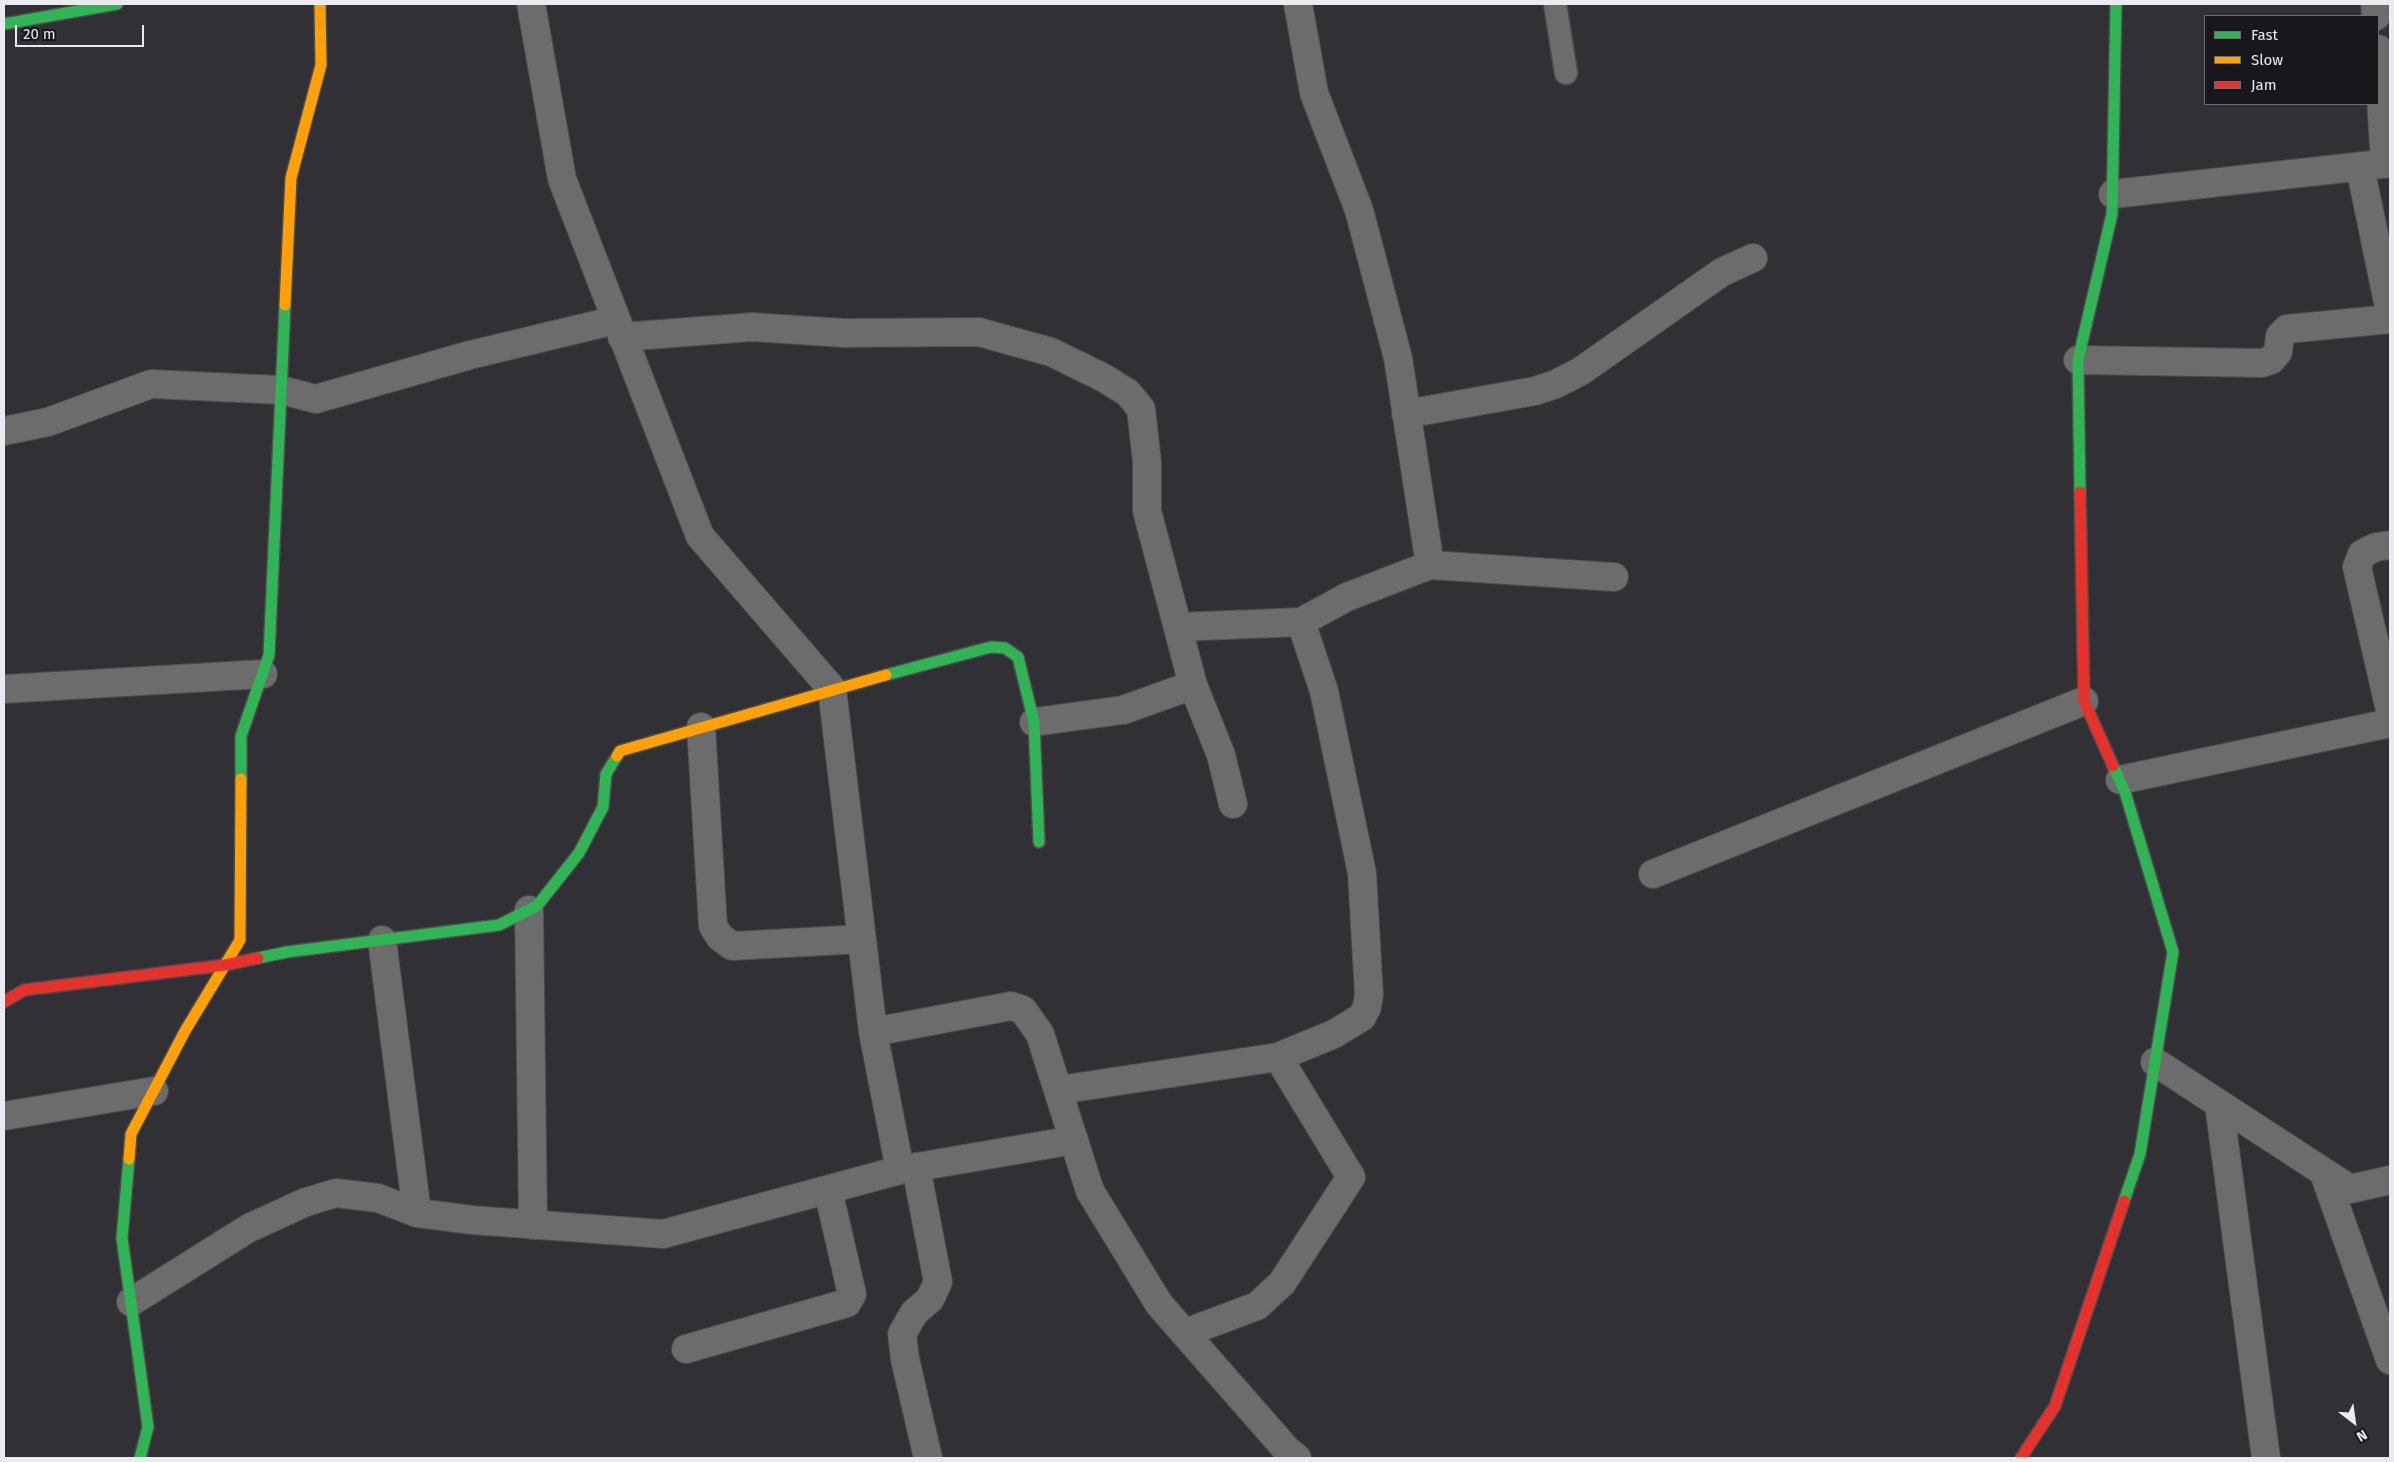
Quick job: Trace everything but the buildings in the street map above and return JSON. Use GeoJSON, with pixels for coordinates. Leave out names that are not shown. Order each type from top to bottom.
{"type":"FeatureCollection","features":[{"type":"Feature","properties":{"kind":"street"},"geometry":{"type":"LineString","coordinates":[[4,24],[118,4]]}},
{"type":"Feature","properties":{"kind":"street"},"geometry":{"type":"LineString","coordinates":[[140,1458],[148,1427],[122,1238],[131,1134],[185,1031],[240,940],[241,736],[270,655],[291,178],[321,65],[320,4]]}},
{"type":"Feature","properties":{"kind":"street"},"geometry":{"type":"LineString","coordinates":[[531,4],[562,179],[700,536],[832,689],[873,1032],[938,1282],[930,1299],[914,1312],[902,1334],[905,1359],[928,1458]]}},
{"type":"Feature","properties":{"kind":"street"},"geometry":{"type":"LineString","coordinates":[[1298,4],[1314,93],[1359,210],[1398,358],[1430,565]]}},
{"type":"Feature","properties":{"kind":"street"},"geometry":{"type":"LineString","coordinates":[[2020,1458],[2055,1406],[2140,1154],[2173,952],[2120,780],[2084,701],[2078,360],[2112,214],[2116,4]]}},
{"type":"Feature","properties":{"kind":"street"},"geometry":{"type":"LineString","coordinates":[[2378,105],[2378,165],[2390,312]]}},
{"type":"Feature","properties":{"kind":"street"},"geometry":{"type":"LineString","coordinates":[[2113,194],[2378,165]]}},
{"type":"Feature","properties":{"kind":"street"},"geometry":{"type":"LineString","coordinates":[[1406,414],[1535,391],[1556,384],[1581,371],[1722,272],[1754,258]]}},
{"type":"Feature","properties":{"kind":"street"},"geometry":{"type":"LineString","coordinates":[[2078,360],[2262,363],[2271,360],[2278,352],[2280,336],[2287,329],[2390,319]]}},
{"type":"Feature","properties":{"kind":"street"},"geometry":{"type":"LineString","coordinates":[[4,431],[48,422],[151,384],[281,390],[316,399],[470,355],[619,329],[752,327],[844,332],[979,332],[1051,352],[1104,378],[1128,393],[1142,409],[1147,462],[1147,511],[1193,685],[1221,755],[1233,804]]}},
{"type":"Feature","properties":{"kind":"street"},"geometry":{"type":"LineString","coordinates":[[2390,545],[2362,554],[2357,567],[2390,710]]}},
{"type":"Feature","properties":{"kind":"street"},"geometry":{"type":"LineString","coordinates":[[1178,627],[1300,622],[1347,597],[1430,565],[1614,577]]}},
{"type":"Feature","properties":{"kind":"street"},"geometry":{"type":"LineString","coordinates":[[1059,1090],[1278,1056],[1334,1034],[1362,1017],[1367,1007],[1369,995],[1362,873],[1324,691],[1300,622]]}},
{"type":"Feature","properties":{"kind":"street"},"geometry":{"type":"LineString","coordinates":[[4,1002],[24,990],[225,965],[287,952],[499,925],[537,906],[579,853],[603,808],[606,774],[620,751],[832,689],[990,647],[1005,648],[1018,657],[1034,722],[1040,842]]}},
{"type":"Feature","properties":{"kind":"street"},"geometry":{"type":"LineString","coordinates":[[4,689],[262,674]]}},
{"type":"Feature","properties":{"kind":"street"},"geometry":{"type":"LineString","coordinates":[[1034,722],[1123,710],[1193,685]]}},
{"type":"Feature","properties":{"kind":"street"},"geometry":{"type":"LineString","coordinates":[[1653,874],[2084,701]]}},
{"type":"Feature","properties":{"kind":"street"},"geometry":{"type":"LineString","coordinates":[[2120,780],[2390,723]]}},
{"type":"Feature","properties":{"kind":"street"},"geometry":{"type":"LineString","coordinates":[[701,727],[713,926],[720,937],[732,946],[862,939]]}},
{"type":"Feature","properties":{"kind":"street"},"geometry":{"type":"LineString","coordinates":[[528,910],[533,1225]]}},
{"type":"Feature","properties":{"kind":"street"},"geometry":{"type":"LineString","coordinates":[[382,940],[417,1213]]}},
{"type":"Feature","properties":{"kind":"street"},"geometry":{"type":"LineString","coordinates":[[873,1032],[1011,1006],[1024,1010],[1040,1034],[1090,1190],[1160,1304],[1286,1448],[1297,1458]]}},
{"type":"Feature","properties":{"kind":"street"},"geometry":{"type":"LineString","coordinates":[[1185,1333],[1257,1306],[1282,1283],[1351,1177],[1278,1056]]}},
{"type":"Feature","properties":{"kind":"street"},"geometry":{"type":"LineString","coordinates":[[2155,1062],[2350,1189],[2390,1180]]}},
{"type":"Feature","properties":{"kind":"street"},"geometry":{"type":"LineString","coordinates":[[4,1116],[154,1091]]}},
{"type":"Feature","properties":{"kind":"street"},"geometry":{"type":"LineString","coordinates":[[2219,1104],[2266,1458]]}},
{"type":"Feature","properties":{"kind":"street"},"geometry":{"type":"LineString","coordinates":[[131,1302],[249,1228],[306,1202],[336,1193],[378,1198],[417,1213],[472,1220],[663,1234],[908,1169],[1074,1140]]}},
{"type":"Feature","properties":{"kind":"street"},"geometry":{"type":"LineString","coordinates":[[2324,1173],[2390,1360]]}},
{"type":"Feature","properties":{"kind":"street"},"geometry":{"type":"LineString","coordinates":[[686,1349],[847,1303],[852,1294],[828,1190]]}},
{"type":"Feature","properties":{"kind":"lane"},"geometry":{"type":"LineString","coordinates":[[1555,4],[1566,73]]}},
{"type":"Feature","properties":{"kind":"traffic: fast"},"geometry":{"type":"LineString","coordinates":[[4,24],[117,4]]}},
{"type":"Feature","properties":{"kind":"traffic: fast"},"geometry":{"type":"LineString","coordinates":[[2080,492],[2078,360],[2112,214],[2116,4]]}},
{"type":"Feature","properties":{"kind":"traffic: fast"},"geometry":{"type":"LineString","coordinates":[[241,779],[241,736],[269,655],[285,305]]}},
{"type":"Feature","properties":{"kind":"traffic: fast"},"geometry":{"type":"LineString","coordinates":[[886,675],[991,647],[1005,648],[1018,657],[1034,722],[1039,842]]}},
{"type":"Feature","properties":{"kind":"traffic: fast"},"geometry":{"type":"LineString","coordinates":[[258,958],[287,952],[499,925],[537,906],[579,853],[603,807],[606,774],[617,756]]}},
{"type":"Feature","properties":{"kind":"traffic: fast"},"geometry":{"type":"LineString","coordinates":[[2113,766],[2125,792],[2173,952],[2140,1154],[2124,1201]]}},
{"type":"Feature","properties":{"kind":"traffic: fast"},"geometry":{"type":"LineString","coordinates":[[129,1159],[122,1238],[148,1427],[140,1458]]}},
{"type":"Feature","properties":{"kind":"traffic: slow"},"geometry":{"type":"LineString","coordinates":[[285,305],[291,178],[321,65],[320,4]]}},
{"type":"Feature","properties":{"kind":"traffic: slow"},"geometry":{"type":"LineString","coordinates":[[617,756],[620,751],[886,675]]}},
{"type":"Feature","properties":{"kind":"traffic: slow"},"geometry":{"type":"LineString","coordinates":[[129,1159],[131,1134],[185,1031],[240,940],[241,779]]}},
{"type":"Feature","properties":{"kind":"traffic: jam"},"geometry":{"type":"LineString","coordinates":[[2080,492],[2084,701],[2113,766]]}},
{"type":"Feature","properties":{"kind":"traffic: jam"},"geometry":{"type":"LineString","coordinates":[[4,1002],[24,990],[225,965],[258,958]]}},
{"type":"Feature","properties":{"kind":"traffic: jam"},"geometry":{"type":"LineString","coordinates":[[2021,1458],[2055,1406],[2124,1201]]}}]}
